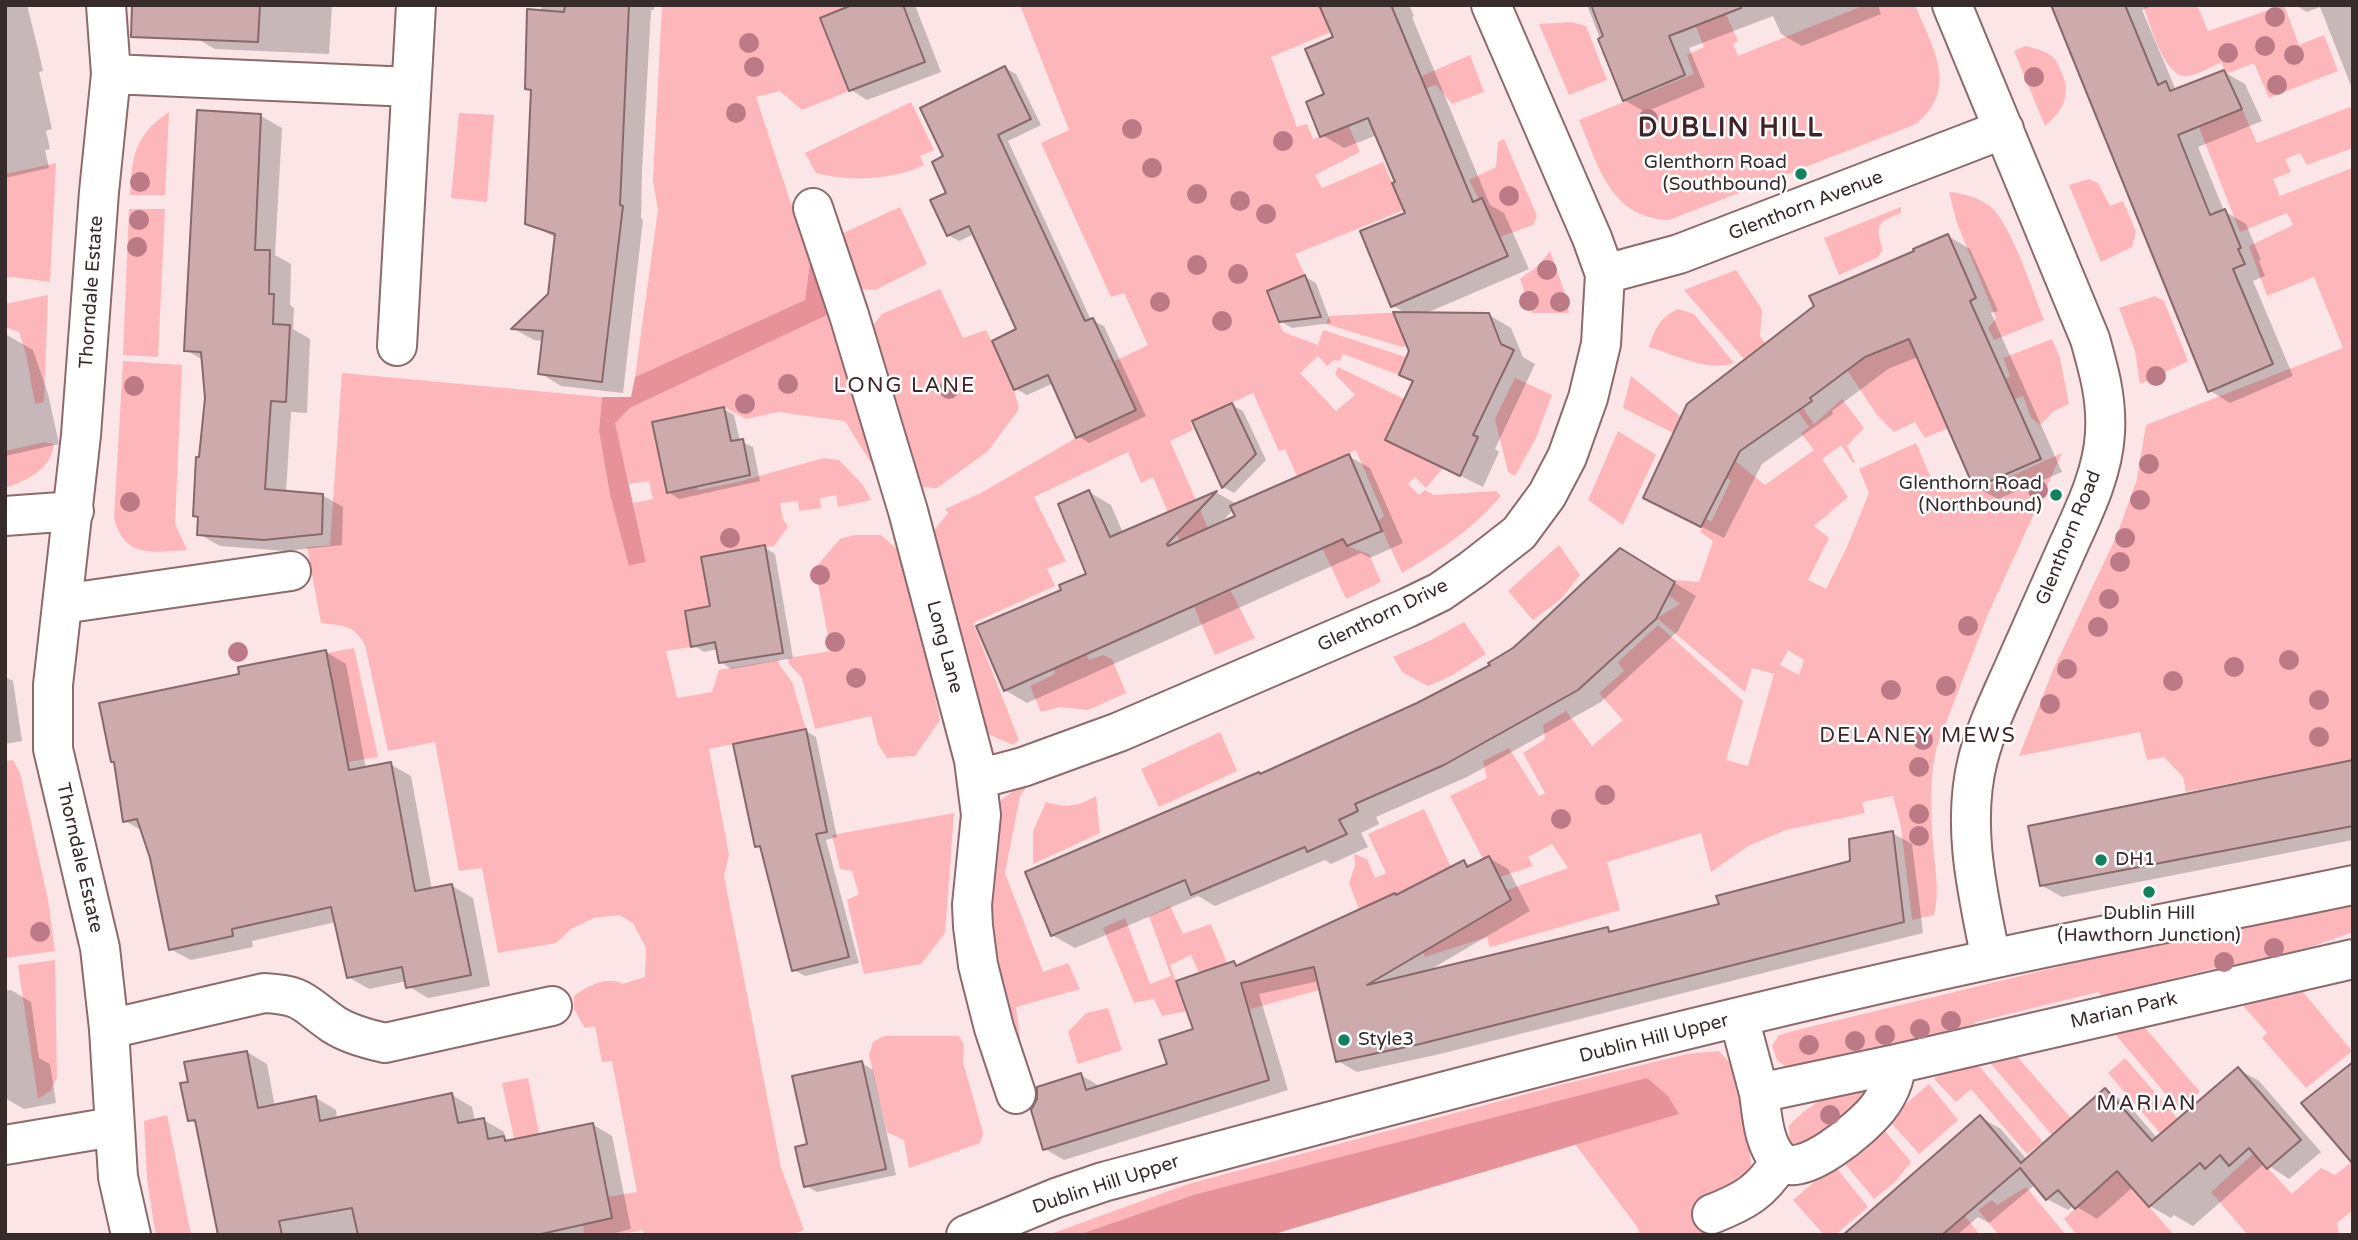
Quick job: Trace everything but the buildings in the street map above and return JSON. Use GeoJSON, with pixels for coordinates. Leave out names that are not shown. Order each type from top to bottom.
{"type":"FeatureCollection","features":[{"type":"Feature","properties":{"kind":"street","name":"Thorndale Estate"},"geometry":{"type":"LineString","coordinates":[[106,5],[111,74],[74,511],[53,685],[53,749],[100,948],[109,1029],[118,1177],[131,1235]]}},
{"type":"Feature","properties":{"kind":"street"},"geometry":{"type":"LineString","coordinates":[[397,346],[416,5]]}},
{"type":"Feature","properties":{"kind":"street","name":"Glenthorn Drive"},"geometry":{"type":"LineString","coordinates":[[978,779],[1093,743],[1407,608],[1462,577],[1512,538],[1547,495],[1567,457],[1588,398],[1601,344],[1605,274],[1491,5]]}},
{"type":"Feature","properties":{"kind":"street","name":"Glenthorn Road"},"geometry":{"type":"LineString","coordinates":[[1952,5],[2090,339],[2104,385],[2105,433],[2097,474],[2083,512],[1990,722],[1971,795],[1974,863],[1991,959]]}},
{"type":"Feature","properties":{"kind":"street"},"geometry":{"type":"LineString","coordinates":[[111,74],[411,87]]}},
{"type":"Feature","properties":{"kind":"street","name":"Glenthorn Avenue"},"geometry":{"type":"LineString","coordinates":[[1605,274],[1679,254],[2004,130]]}},
{"type":"Feature","properties":{"kind":"street","name":"Long Lane"},"geometry":{"type":"LineString","coordinates":[[813,208],[849,315],[908,511],[978,779],[981,814],[972,905],[973,926],[978,965],[993,1028],[1016,1094]]}},
{"type":"Feature","properties":{"kind":"street"},"geometry":{"type":"LineString","coordinates":[[5,516],[74,511]]}},
{"type":"Feature","properties":{"kind":"street"},"geometry":{"type":"LineString","coordinates":[[62,604],[291,571]]}},
{"type":"Feature","properties":{"kind":"street","name":"Dublin Hill Upper"},"geometry":{"type":"LineString","coordinates":[[966,1235],[1103,1182],[1411,1100],[1739,1018],[1991,959],[2353,885]]}},
{"type":"Feature","properties":{"kind":"street","name":"Marian Park"},"geometry":{"type":"LineString","coordinates":[[1759,1093],[2353,959]]}},
{"type":"Feature","properties":{"kind":"street"},"geometry":{"type":"LineString","coordinates":[[109,1029],[264,993],[290,995],[312,1007],[335,1025],[366,1039],[385,1043],[552,1006]]}},
{"type":"Feature","properties":{"kind":"street"},"geometry":{"type":"LineString","coordinates":[[1739,1018],[1772,1148],[1780,1162],[1795,1167],[1829,1151],[1877,1110],[1895,1079],[1896,1064]]}},
{"type":"Feature","properties":{"kind":"street"},"geometry":{"type":"LineString","coordinates":[[5,1145],[113,1127]]}},
{"type":"Feature","properties":{"kind":"street"},"geometry":{"type":"LineString","coordinates":[[1712,1214],[1744,1202],[1767,1183],[1780,1162]]}},
{"type":"Feature","properties":{"kind":"shaded area"},"geometry":{"type":"Polygon","coordinates":[[[662,5],[852,5],[820,18],[849,91],[802,110],[780,91],[756,97],[810,262],[805,300],[635,377],[658,210],[653,181],[662,5]]]}},
{"type":"Feature","properties":{"kind":"shaded area"},"geometry":{"type":"Polygon","coordinates":[[[1020,5],[1319,5],[1331,32],[1271,57],[1297,127],[1307,124],[1313,139],[1327,134],[1342,110],[1360,152],[1315,175],[1322,188],[1383,162],[1404,210],[1295,254],[1305,275],[1267,292],[1283,332],[1318,345],[1323,330],[1406,357],[1399,375],[1343,354],[1340,361],[1334,360],[1327,366],[1318,356],[1300,373],[1336,411],[1355,395],[1335,374],[1338,367],[1404,399],[1385,440],[1443,468],[1426,488],[1415,477],[1408,484],[1419,495],[1425,490],[1434,495],[1496,491],[1501,496],[1455,539],[1402,573],[1378,521],[1384,516],[1356,450],[1326,463],[1329,469],[1300,483],[1285,449],[1279,451],[1253,393],[1190,422],[1193,430],[1170,441],[1208,528],[1180,541],[1153,477],[1141,483],[1128,452],[1034,497],[1066,561],[1047,569],[1055,586],[973,623],[1019,740],[1013,745],[988,734],[984,728],[934,555],[935,529],[948,513],[945,509],[981,493],[1076,438],[1113,362],[1148,345],[1124,293],[1111,297],[1041,143],[1069,130],[1020,5]]]}},
{"type":"Feature","properties":{"kind":"shaded area"},"geometry":{"type":"Polygon","coordinates":[[[1691,5],[1699,25],[1726,14],[1738,41],[1733,44],[1738,56],[1865,5],[1915,5],[1938,67],[1940,82],[1937,96],[1916,124],[1669,220],[1649,217],[1633,210],[1609,187],[1579,120],[1694,74],[1687,55],[1704,47],[1696,27],[1679,34],[1668,10],[1691,5]]]}},
{"type":"Feature","properties":{"kind":"shaded area"},"geometry":{"type":"Polygon","coordinates":[[[2143,5],[2197,5],[2208,31],[2284,5],[2299,45],[2324,35],[2338,71],[2269,98],[2254,63],[2226,74],[2221,62],[2198,73],[2184,76],[2176,73],[2164,57],[2143,5]]]}},
{"type":"Feature","properties":{"kind":"shaded area"},"geometry":{"type":"Polygon","coordinates":[[[1571,22],[1586,26],[1607,80],[1569,95],[1539,24],[1571,22]]]}},
{"type":"Feature","properties":{"kind":"shaded area"},"geometry":{"type":"Polygon","coordinates":[[[2025,46],[2052,56],[2066,86],[2062,107],[2045,126],[2014,51],[2025,46]]]}},
{"type":"Feature","properties":{"kind":"shaded area"},"geometry":{"type":"Polygon","coordinates":[[[1470,55],[1484,92],[1452,104],[1436,85],[1417,91],[1413,80],[1470,55]]]}},
{"type":"Feature","properties":{"kind":"shaded area"},"geometry":{"type":"Polygon","coordinates":[[[911,102],[934,150],[920,156],[924,165],[899,174],[871,178],[842,178],[816,173],[805,153],[911,102]]]}},
{"type":"Feature","properties":{"kind":"shaded area"},"geometry":{"type":"Polygon","coordinates":[[[2350,107],[2353,114],[2353,148],[2307,165],[2300,153],[2285,159],[2291,172],[2273,179],[2280,196],[2352,168],[2353,170],[2353,760],[2186,792],[2183,777],[2164,757],[2147,760],[2140,732],[2019,756],[2053,670],[2117,535],[2137,479],[2146,425],[2343,348],[2314,277],[2267,296],[2249,246],[2293,225],[2287,213],[2240,232],[2198,125],[2242,109],[2257,143],[2350,107]]]}},
{"type":"Feature","properties":{"kind":"shaded area"},"geometry":{"type":"Polygon","coordinates":[[[169,112],[165,195],[130,195],[137,148],[148,130],[169,112]]]}},
{"type":"Feature","properties":{"kind":"shaded area"},"geometry":{"type":"Polygon","coordinates":[[[459,113],[494,115],[487,202],[451,198],[459,113]]]}},
{"type":"Feature","properties":{"kind":"shaded area"},"geometry":{"type":"Polygon","coordinates":[[[1504,139],[1537,216],[1533,225],[1500,237],[1483,199],[1479,200],[1469,180],[1496,167],[1498,142],[1504,139]]]}},
{"type":"Feature","properties":{"kind":"shaded area"},"geometry":{"type":"Polygon","coordinates":[[[56,163],[50,282],[5,278],[5,174],[56,163]]]}},
{"type":"Feature","properties":{"kind":"shaded area"},"geometry":{"type":"Polygon","coordinates":[[[2089,179],[2098,183],[2110,206],[2123,201],[2136,232],[2132,247],[2101,262],[2069,185],[2089,179]]]}},
{"type":"Feature","properties":{"kind":"shaded area"},"geometry":{"type":"Polygon","coordinates":[[[1949,192],[1967,195],[1994,210],[2022,262],[2044,320],[1994,340],[1988,328],[1996,318],[1957,223],[1949,192]]]}},
{"type":"Feature","properties":{"kind":"shaded area"},"geometry":{"type":"Polygon","coordinates":[[[900,207],[927,264],[875,290],[859,289],[839,235],[900,207]]]}},
{"type":"Feature","properties":{"kind":"shaded area"},"geometry":{"type":"Polygon","coordinates":[[[1901,207],[1901,213],[1887,219],[1880,226],[1879,235],[1883,250],[1878,257],[1839,275],[1824,238],[1901,207]]]}},
{"type":"Feature","properties":{"kind":"shaded area"},"geometry":{"type":"Polygon","coordinates":[[[129,209],[165,209],[158,357],[123,355],[129,209]]]}},
{"type":"Feature","properties":{"kind":"shaded area"},"geometry":{"type":"Polygon","coordinates":[[[1550,251],[1569,313],[1532,313],[1520,279],[1539,265],[1550,251]]]}},
{"type":"Feature","properties":{"kind":"shaded area"},"geometry":{"type":"Polygon","coordinates":[[[810,262],[827,315],[630,408],[615,423],[646,562],[629,566],[610,495],[599,431],[602,397],[631,397],[635,377],[805,300],[810,262]]]}},
{"type":"Feature","properties":{"kind":"shaded area"},"geometry":{"type":"Polygon","coordinates":[[[1736,270],[1762,310],[1760,336],[1765,343],[1744,359],[1684,290],[1736,270]]]}},
{"type":"Feature","properties":{"kind":"shaded area"},"geometry":{"type":"Polygon","coordinates":[[[940,289],[963,338],[986,330],[1014,390],[1019,409],[988,451],[937,488],[915,487],[871,328],[882,314],[940,289]]]}},
{"type":"Feature","properties":{"kind":"shaded area"},"geometry":{"type":"Polygon","coordinates":[[[48,295],[44,402],[35,404],[19,332],[5,327],[5,304],[48,295]]]}},
{"type":"Feature","properties":{"kind":"shaded area"},"geometry":{"type":"Polygon","coordinates":[[[2155,296],[2164,301],[2188,361],[2140,384],[2135,351],[2119,308],[2155,296]]]}},
{"type":"Feature","properties":{"kind":"shaded area"},"geometry":{"type":"Polygon","coordinates":[[[1678,309],[1694,314],[1734,363],[1714,366],[1703,364],[1649,347],[1659,324],[1678,309]]]}},
{"type":"Feature","properties":{"kind":"shaded area"},"geometry":{"type":"Polygon","coordinates":[[[1445,313],[1433,340],[1402,347],[1326,324],[1329,316],[1445,313]]]}},
{"type":"Feature","properties":{"kind":"shaded area"},"geometry":{"type":"Polygon","coordinates":[[[827,315],[882,481],[845,421],[778,412],[746,419],[724,407],[652,423],[663,474],[693,467],[698,490],[824,458],[839,460],[863,485],[871,500],[838,507],[836,495],[820,498],[821,508],[799,511],[798,501],[780,503],[783,519],[788,527],[774,546],[701,557],[710,606],[691,647],[666,651],[677,698],[712,692],[719,670],[778,660],[792,682],[806,729],[709,749],[729,855],[724,876],[781,1168],[804,1230],[790,1235],[644,1235],[643,1230],[618,1235],[584,1235],[583,1224],[612,1218],[607,1197],[637,1192],[612,1061],[602,1062],[595,1026],[585,1028],[574,1009],[574,996],[604,981],[623,984],[645,977],[646,948],[633,923],[619,915],[594,918],[571,929],[556,943],[498,953],[482,868],[459,871],[435,742],[388,751],[365,645],[352,630],[321,623],[307,547],[330,545],[342,373],[602,397],[599,431],[610,495],[630,566],[646,562],[633,503],[653,499],[649,481],[629,484],[614,423],[630,408],[827,315]]]}},
{"type":"Feature","properties":{"kind":"shaded area"},"geometry":{"type":"Polygon","coordinates":[[[1913,337],[1923,360],[1920,365],[1948,428],[1925,438],[1915,422],[1894,432],[1877,415],[1845,367],[1913,337]]]}},
{"type":"Feature","properties":{"kind":"shaded area"},"geometry":{"type":"Polygon","coordinates":[[[2052,339],[2060,358],[2069,404],[2054,411],[2040,425],[2031,418],[2023,396],[2010,401],[2001,381],[2010,376],[2003,358],[2052,339]]]}},
{"type":"Feature","properties":{"kind":"shaded area"},"geometry":{"type":"Polygon","coordinates":[[[123,361],[182,365],[175,524],[187,550],[152,552],[133,547],[125,541],[114,518],[123,361]]]}},
{"type":"Feature","properties":{"kind":"shaded area"},"geometry":{"type":"Polygon","coordinates":[[[1631,376],[1765,485],[1814,450],[1801,433],[1809,427],[1796,409],[1801,405],[1814,424],[1842,399],[1864,428],[1847,446],[1855,462],[1853,463],[1841,445],[1822,459],[1848,497],[1814,526],[1829,538],[1808,580],[1826,589],[1869,493],[1859,469],[1916,443],[1937,492],[1976,492],[2062,453],[1988,614],[1937,746],[1931,795],[1937,888],[1934,915],[1912,920],[1901,827],[1893,796],[1862,802],[1865,813],[1786,830],[1748,846],[1711,872],[1701,833],[1607,862],[1620,910],[1490,947],[1487,937],[1425,957],[1395,893],[1359,909],[1349,883],[1355,865],[1354,854],[1367,859],[1375,878],[1386,873],[1368,834],[1424,809],[1451,867],[1485,898],[1568,868],[1552,844],[1528,857],[1533,866],[1500,877],[1489,856],[1483,859],[1450,796],[1487,778],[1483,761],[1509,748],[1539,796],[1545,793],[1523,753],[1545,739],[1543,725],[1566,711],[1592,746],[1623,720],[1599,693],[1624,671],[1618,662],[1658,625],[1743,701],[1726,760],[1748,766],[1774,674],[1752,668],[1745,692],[1657,618],[1680,604],[1667,594],[1675,580],[1699,582],[1713,541],[1700,532],[1706,518],[1711,522],[1731,480],[1726,478],[1734,463],[1623,408],[1631,376]],[[1788,650],[1780,665],[1799,675],[1804,660],[1788,650]]]}},
{"type":"Feature","properties":{"kind":"shaded area"},"geometry":{"type":"Polygon","coordinates":[[[1515,378],[1552,395],[1536,438],[1515,476],[1508,472],[1495,419],[1515,378]]]}},
{"type":"Feature","properties":{"kind":"shaded area"},"geometry":{"type":"Polygon","coordinates":[[[1618,431],[1656,455],[1623,525],[1588,500],[1618,431]]]}},
{"type":"Feature","properties":{"kind":"shaded area"},"geometry":{"type":"Polygon","coordinates":[[[45,442],[54,444],[43,467],[37,473],[5,488],[5,451],[45,442]]]}},
{"type":"Feature","properties":{"kind":"shaded area"},"geometry":{"type":"Polygon","coordinates":[[[854,535],[881,535],[904,555],[940,720],[915,756],[887,758],[878,744],[871,716],[815,729],[802,678],[789,664],[788,658],[831,651],[815,568],[840,539],[854,535]]]}},
{"type":"Feature","properties":{"kind":"shaded area"},"geometry":{"type":"Polygon","coordinates":[[[1341,536],[1347,546],[1369,554],[1381,582],[1346,599],[1321,545],[1341,536]]]}},
{"type":"Feature","properties":{"kind":"shaded area"},"geometry":{"type":"Polygon","coordinates":[[[1559,545],[1580,575],[1561,599],[1533,620],[1508,591],[1559,545]]]}},
{"type":"Feature","properties":{"kind":"shaded area"},"geometry":{"type":"Polygon","coordinates":[[[1231,591],[1255,638],[1215,655],[1194,607],[1231,591]]]}},
{"type":"Feature","properties":{"kind":"shaded area"},"geometry":{"type":"Polygon","coordinates":[[[1464,622],[1486,654],[1451,676],[1428,686],[1402,672],[1393,657],[1464,622]]]}},
{"type":"Feature","properties":{"kind":"shaded area"},"geometry":{"type":"Polygon","coordinates":[[[1083,647],[1089,660],[1103,655],[1112,659],[1126,693],[1088,710],[1060,707],[1041,712],[1030,686],[1055,674],[1052,660],[1083,647]]]}},
{"type":"Feature","properties":{"kind":"shaded area"},"geometry":{"type":"Polygon","coordinates":[[[354,648],[378,757],[348,762],[327,653],[354,648]]]}},
{"type":"Feature","properties":{"kind":"shaded area"},"geometry":{"type":"Polygon","coordinates":[[[1220,732],[1237,771],[1159,807],[1141,769],[1220,732]]]}},
{"type":"Feature","properties":{"kind":"shaded area"},"geometry":{"type":"Polygon","coordinates":[[[13,760],[20,773],[48,900],[55,951],[5,958],[5,761],[13,760]]]}},
{"type":"Feature","properties":{"kind":"shaded area"},"geometry":{"type":"Polygon","coordinates":[[[1020,786],[1027,787],[1020,796],[1005,873],[1043,972],[1068,963],[1080,989],[1016,1007],[1021,1046],[1010,1048],[987,940],[995,812],[1001,800],[1020,786]]]}},
{"type":"Feature","properties":{"kind":"shaded area"},"geometry":{"type":"Polygon","coordinates":[[[1096,796],[1100,833],[1033,864],[1033,831],[1046,802],[1072,805],[1096,796]]]}},
{"type":"Feature","properties":{"kind":"shaded area"},"geometry":{"type":"Polygon","coordinates":[[[954,813],[945,933],[921,964],[864,974],[847,900],[859,894],[852,871],[840,869],[832,835],[954,813]]]}},
{"type":"Feature","properties":{"kind":"shaded area"},"geometry":{"type":"Polygon","coordinates":[[[2353,905],[2353,932],[2233,975],[2221,967],[2142,986],[2138,999],[2109,1004],[2098,992],[1976,1022],[1967,1035],[1789,1069],[1777,1060],[1772,1046],[1779,1035],[1797,1030],[2157,943],[2353,905]]]}},
{"type":"Feature","properties":{"kind":"shaded area"},"geometry":{"type":"Polygon","coordinates":[[[1170,906],[1183,934],[1211,924],[1227,963],[1199,973],[1191,955],[1170,965],[1187,1011],[1162,1016],[1154,999],[1134,1003],[1103,928],[1125,918],[1150,984],[1171,976],[1149,916],[1170,906]]]}},
{"type":"Feature","properties":{"kind":"shaded area"},"geometry":{"type":"Polygon","coordinates":[[[55,960],[57,1078],[50,1091],[38,1099],[18,965],[55,960]]]}},
{"type":"Feature","properties":{"kind":"shaded area"},"geometry":{"type":"Polygon","coordinates":[[[1346,961],[1351,981],[1215,1019],[1206,989],[1346,961]]]}},
{"type":"Feature","properties":{"kind":"shaded area"},"geometry":{"type":"Polygon","coordinates":[[[2299,987],[2352,1051],[2306,1088],[2262,1038],[2267,1033],[2239,1001],[2299,987]]]}},
{"type":"Feature","properties":{"kind":"shaded area"},"geometry":{"type":"Polygon","coordinates":[[[1108,1008],[1122,1050],[1078,1064],[1068,1032],[1086,1013],[1108,1008]]]}},
{"type":"Feature","properties":{"kind":"shaded area"},"geometry":{"type":"Polygon","coordinates":[[[2141,1023],[2200,1092],[2179,1110],[2111,1029],[2141,1023]]]}},
{"type":"Feature","properties":{"kind":"shaded area"},"geometry":{"type":"Polygon","coordinates":[[[884,1036],[959,1036],[964,1045],[963,1062],[983,1133],[980,1143],[909,1168],[904,1140],[887,1132],[869,1055],[873,1042],[884,1036]]]}},
{"type":"Feature","properties":{"kind":"shaded area"},"geometry":{"type":"Polygon","coordinates":[[[1719,1051],[1729,1062],[1746,1109],[1751,1165],[1741,1184],[1699,1201],[1707,1235],[1640,1235],[1638,1228],[1575,1144],[1678,1114],[1303,1168],[1193,1195],[1078,1235],[1048,1235],[1188,1184],[1564,1084],[1687,1054],[1719,1051]]]}},
{"type":"Feature","properties":{"kind":"shaded area"},"geometry":{"type":"Polygon","coordinates":[[[2012,1051],[2071,1118],[2052,1135],[1985,1057],[2012,1051]]]}},
{"type":"Feature","properties":{"kind":"shaded area"},"geometry":{"type":"Polygon","coordinates":[[[2125,1058],[2178,1119],[2160,1133],[2108,1073],[2125,1058]]]}},
{"type":"Feature","properties":{"kind":"shaded area"},"geometry":{"type":"Polygon","coordinates":[[[1973,1059],[2043,1142],[2027,1154],[1971,1089],[1956,1102],[1934,1079],[1951,1065],[1973,1059]]]}},
{"type":"Feature","properties":{"kind":"shaded area"},"geometry":{"type":"Polygon","coordinates":[[[528,1078],[542,1147],[517,1152],[502,1083],[528,1078]]]}},
{"type":"Feature","properties":{"kind":"shaded area"},"geometry":{"type":"Polygon","coordinates":[[[1647,1078],[1668,1096],[1679,1114],[1271,1235],[1078,1235],[1193,1195],[1647,1078]]]}},
{"type":"Feature","properties":{"kind":"shaded area"},"geometry":{"type":"Polygon","coordinates":[[[1864,1083],[1869,1100],[1861,1113],[1790,1151],[1789,1126],[1797,1118],[1823,1099],[1864,1083]]]}},
{"type":"Feature","properties":{"kind":"shaded area"},"geometry":{"type":"Polygon","coordinates":[[[1929,1084],[1958,1120],[1919,1154],[1888,1119],[1929,1084]]]}},
{"type":"Feature","properties":{"kind":"shaded area"},"geometry":{"type":"Polygon","coordinates":[[[167,1115],[191,1235],[157,1235],[155,1230],[147,1179],[144,1121],[167,1115]]]}},
{"type":"Feature","properties":{"kind":"shaded area"},"geometry":{"type":"Polygon","coordinates":[[[1881,1126],[1911,1162],[1895,1182],[1874,1199],[1841,1159],[1881,1126]]]}},
{"type":"Feature","properties":{"kind":"shaded area"},"geometry":{"type":"Polygon","coordinates":[[[2254,1153],[2292,1194],[2321,1168],[2335,1175],[2353,1161],[2353,1210],[2337,1223],[2339,1235],[2248,1235],[2211,1192],[2254,1153]]]}},
{"type":"Feature","properties":{"kind":"shaded area"},"geometry":{"type":"Polygon","coordinates":[[[1834,1165],[1868,1207],[1835,1235],[1824,1235],[1793,1200],[1834,1165]]]}},
{"type":"Feature","properties":{"kind":"shaded area"},"geometry":{"type":"Polygon","coordinates":[[[2117,1170],[2174,1235],[2077,1235],[2064,1219],[2117,1170]]]}},
{"type":"Feature","properties":{"kind":"shaded area"},"geometry":{"type":"Polygon","coordinates":[[[2026,1187],[2066,1235],[1999,1235],[1978,1210],[1992,1200],[1997,1205],[2026,1187]]]}},
{"type":"Feature","properties":{"kind":"shaded area"},"geometry":{"type":"Polygon","coordinates":[[[1965,1216],[1980,1235],[1939,1235],[1965,1216]]]}},
{"type":"Feature","properties":{"kind":"place","name":"Glenthorn Road (Southbound)"},"geometry":{"type":"Point","coordinates":[1801,174]}},
{"type":"Feature","properties":{"kind":"place","name":"Glenthorn Road (Northbound)"},"geometry":{"type":"Point","coordinates":[2056,495]}},
{"type":"Feature","properties":{"kind":"place","name":"DH1"},"geometry":{"type":"Point","coordinates":[2101,860]}},
{"type":"Feature","properties":{"kind":"place","name":"Dublin Hill (Hawthorn Junction)"},"geometry":{"type":"Point","coordinates":[2149,892]}},
{"type":"Feature","properties":{"kind":"place","name":"Style3"},"geometry":{"type":"Point","coordinates":[1344,1040]}},
{"type":"Feature","properties":{"kind":"district","name":"DUBLIN HILL"},"geometry":{"type":"Point","coordinates":[1731,129]}},
{"type":"Feature","properties":{"kind":"district","name":"LONG LANE"},"geometry":{"type":"Point","coordinates":[905,386]}},
{"type":"Feature","properties":{"kind":"district","name":"DELANEY MEWS"},"geometry":{"type":"Point","coordinates":[1918,736]}},
{"type":"Feature","properties":{"kind":"district","name":"MARIAN"},"geometry":{"type":"Point","coordinates":[2147,1104]}}]}
